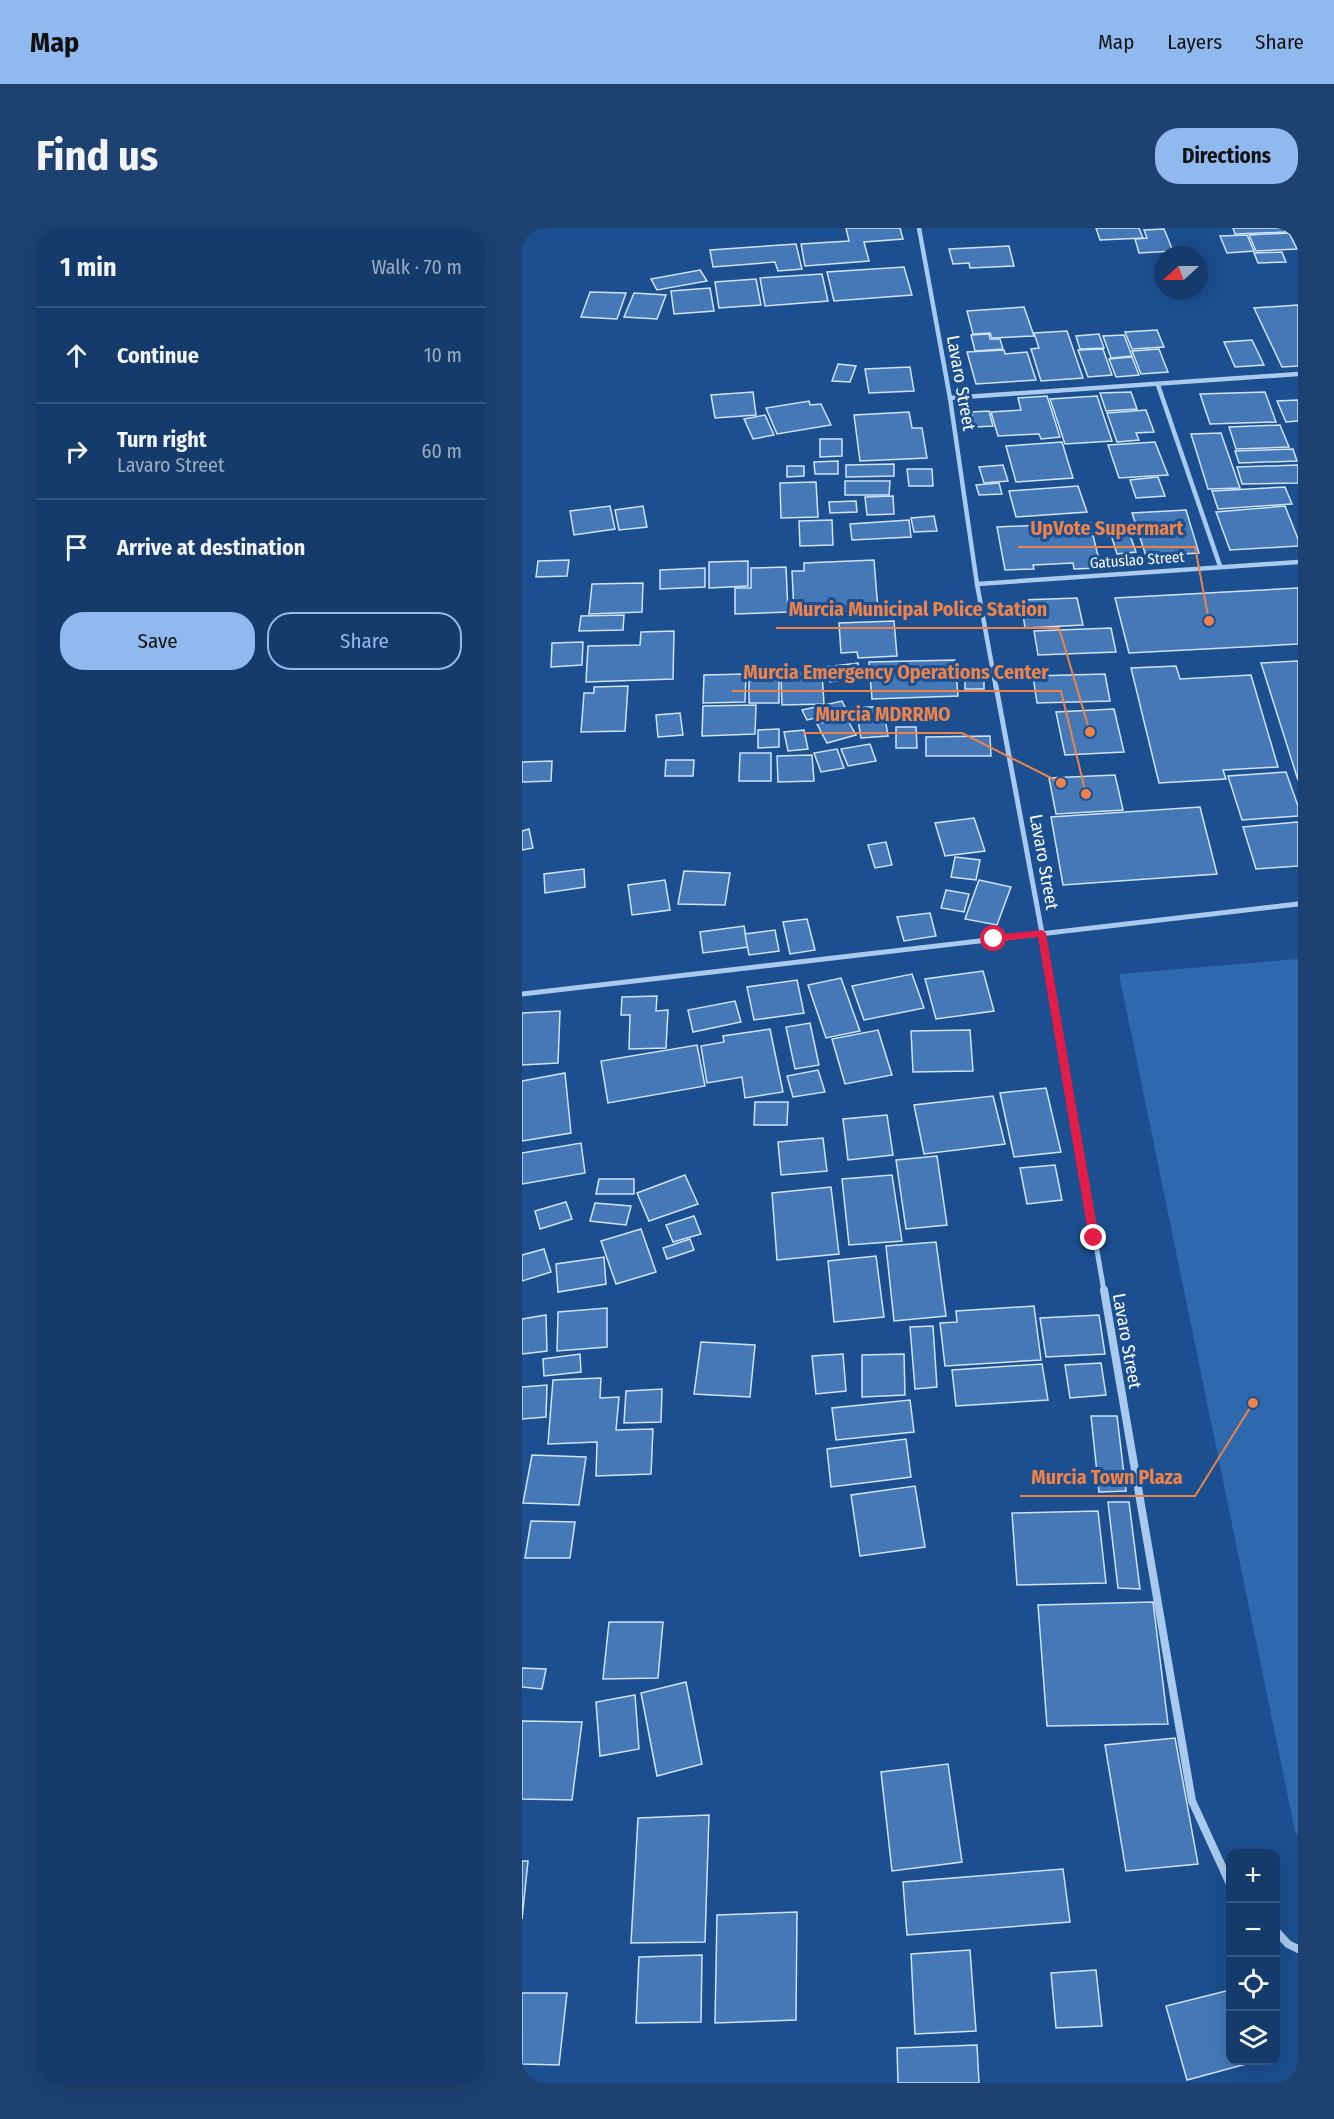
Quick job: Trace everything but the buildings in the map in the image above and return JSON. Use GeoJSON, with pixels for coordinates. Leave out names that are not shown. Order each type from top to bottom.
{"type":"FeatureCollection","features":[{"type":"Feature","properties":{"kind":"street","name":"Lavaro Street"},"geometry":{"type":"LineString","coordinates":[[919,228],[950,398],[977,584],[1042,933],[1192,1801],[1226,1875]]}},
{"type":"Feature","properties":{"kind":"street"},"geometry":{"type":"LineString","coordinates":[[950,398],[1298,374]]}},
{"type":"Feature","properties":{"kind":"street"},"geometry":{"type":"LineString","coordinates":[[1158,385],[1220,566]]}},
{"type":"Feature","properties":{"kind":"street","name":"Gatuslao Street"},"geometry":{"type":"LineString","coordinates":[[977,584],[1298,562]]}},
{"type":"Feature","properties":{"kind":"street"},"geometry":{"type":"LineString","coordinates":[[522,994],[1298,904]]}},
{"type":"Feature","properties":{"kind":"street"},"geometry":{"type":"LineString","coordinates":[[1280,1936],[1288,1944],[1298,1949]]}},
{"type":"Feature","properties":{"kind":"shaded area"},"geometry":{"type":"Polygon","coordinates":[[[1298,959],[1298,1835],[1295,1831],[1119,974],[1298,959]]]}},
{"type":"Feature","properties":{"kind":"place","name":"UpVote Supermart"},"geometry":{"type":"Point","coordinates":[1209,621]}},
{"type":"Feature","properties":{"kind":"place","name":"Murcia Municipal Police Station"},"geometry":{"type":"Point","coordinates":[1090,732]}},
{"type":"Feature","properties":{"kind":"place","name":"Murcia MDRRMO"},"geometry":{"type":"Point","coordinates":[1061,783]}},
{"type":"Feature","properties":{"kind":"place","name":"Murcia Emergency Operations Center"},"geometry":{"type":"Point","coordinates":[1086,794]}},
{"type":"Feature","properties":{"kind":"place","name":"Murcia Town Plaza"},"geometry":{"type":"Point","coordinates":[1253,1403]}},
{"type":"Feature","properties":{"kind":"route"},"geometry":{"type":"LineString","coordinates":[[994,939],[1042,933],[1094,1238]]}}]}
